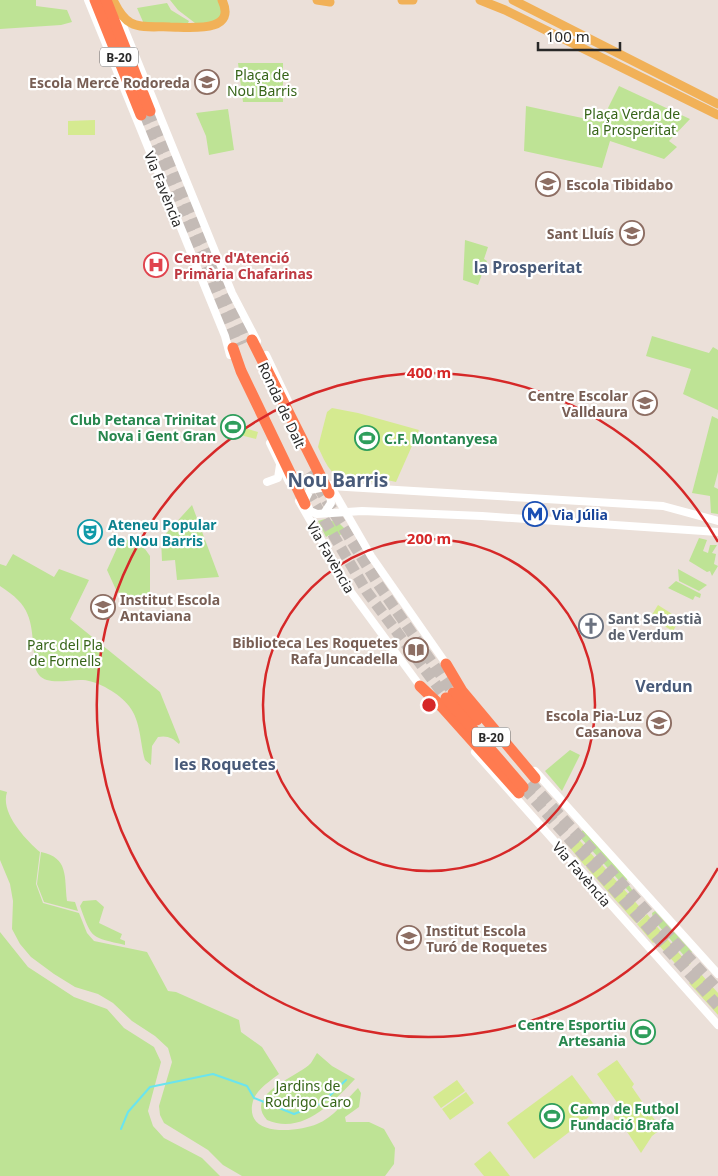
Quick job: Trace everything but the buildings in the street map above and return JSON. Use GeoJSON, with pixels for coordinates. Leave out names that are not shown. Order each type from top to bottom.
{"type":"FeatureCollection","features":[{"type":"Feature","properties":{"kind":"highway","name":"B-20"},"geometry":{"type":"LineString","coordinates":[[95,0],[146,113],[111,1]]}},
{"type":"Feature","properties":{"kind":"highway"},"geometry":{"type":"LineString","coordinates":[[242,344],[327,490]]}},
{"type":"Feature","properties":{"kind":"highway"},"geometry":{"type":"LineString","coordinates":[[242,344],[241,371],[305,504]]}},
{"type":"Feature","properties":{"kind":"highway","name":"Ronda de Dalt"},"geometry":{"type":"LineString","coordinates":[[242,344],[304,475]]}},
{"type":"Feature","properties":{"kind":"highway"},"geometry":{"type":"LineString","coordinates":[[446,664],[462,691],[527,785]]}},
{"type":"Feature","properties":{"kind":"highway"},"geometry":{"type":"LineString","coordinates":[[420,686],[527,785]]}},
{"type":"Feature","properties":{"kind":"highway","name":"B-20"},"geometry":{"type":"LineString","coordinates":[[449,695],[527,785]]}},
{"type":"Feature","properties":{"kind":"main road"},"geometry":{"type":"LineString","coordinates":[[111,1],[122,15],[134,24],[201,27],[221,21],[225,11],[222,0]]}},
{"type":"Feature","properties":{"kind":"main road"},"geometry":{"type":"LineString","coordinates":[[317,0],[330,2]]}},
{"type":"Feature","properties":{"kind":"main road"},"geometry":{"type":"LineString","coordinates":[[402,0],[413,0]]}},
{"type":"Feature","properties":{"kind":"main road"},"geometry":{"type":"LineString","coordinates":[[480,0],[505,10],[718,115]]}},
{"type":"Feature","properties":{"kind":"main road"},"geometry":{"type":"LineString","coordinates":[[513,0],[718,104]]}},
{"type":"Feature","properties":{"kind":"street","name":"Via Favència"},"geometry":{"type":"LineString","coordinates":[[88,0],[225,336],[234,366],[279,464],[351,592],[420,686],[500,781],[718,1025]]}},
{"type":"Feature","properties":{"kind":"street","name":"Via Favència"},"geometry":{"type":"LineString","coordinates":[[111,1],[232,293],[248,328],[278,378],[327,490],[343,509],[354,529],[446,664],[525,760],[718,974]]}},
{"type":"Feature","properties":{"kind":"street"},"geometry":{"type":"LineString","coordinates":[[267,482],[278,478],[279,464]]}},
{"type":"Feature","properties":{"kind":"street"},"geometry":{"type":"LineString","coordinates":[[718,521],[658,506],[327,490],[310,490],[306,496],[305,504],[313,513],[343,509],[482,516],[718,532]]}},
{"type":"Feature","properties":{"kind":"street"},"geometry":{"type":"LineString","coordinates":[[324,512],[331,503],[327,490]]}},
{"type":"Feature","properties":{"kind":"street"},"geometry":{"type":"LineString","coordinates":[[354,529],[354,518],[362,511]]}},
{"type":"Feature","properties":{"kind":"green space"},"geometry":{"type":"Polygon","coordinates":[[[0,0],[36,0],[36,6],[67,10],[72,22],[61,25],[0,29],[0,0]]]}},
{"type":"Feature","properties":{"kind":"green space"},"geometry":{"type":"Polygon","coordinates":[[[170,0],[219,0],[221,3],[221,16],[216,21],[194,25],[195,23],[178,10],[170,0]]]}},
{"type":"Feature","properties":{"kind":"green space"},"geometry":{"type":"Polygon","coordinates":[[[167,3],[171,10],[189,21],[187,25],[144,24],[137,8],[167,3]]]}},
{"type":"Feature","properties":{"kind":"green space","name":"Plaça de Nou Barris"},"geometry":{"type":"Polygon","coordinates":[[[238,63],[283,63],[283,102],[243,102],[238,63]]]}},
{"type":"Feature","properties":{"kind":"green space","name":"Plaça Verda de la Prosperitat"},"geometry":{"type":"Polygon","coordinates":[[[619,86],[690,119],[669,141],[677,147],[664,159],[610,141],[602,168],[524,151],[526,106],[601,122],[619,86]]]}},
{"type":"Feature","properties":{"kind":"green space"},"geometry":{"type":"Polygon","coordinates":[[[228,109],[234,150],[209,155],[206,136],[196,113],[228,109]]]}},
{"type":"Feature","properties":{"kind":"green space"},"geometry":{"type":"Polygon","coordinates":[[[95,120],[95,135],[68,135],[68,121],[95,120]]]}},
{"type":"Feature","properties":{"kind":"green space"},"geometry":{"type":"Polygon","coordinates":[[[465,240],[488,247],[484,259],[487,261],[478,285],[463,280],[465,240]]]}},
{"type":"Feature","properties":{"kind":"green space"},"geometry":{"type":"Polygon","coordinates":[[[652,336],[709,353],[713,347],[718,350],[718,410],[683,394],[691,369],[646,356],[652,336]]]}},
{"type":"Feature","properties":{"kind":"green space","name":"C.F. Montanyesa"},"geometry":{"type":"Polygon","coordinates":[[[332,408],[358,413],[419,430],[396,482],[387,480],[386,483],[377,481],[376,483],[356,478],[356,480],[348,479],[331,471],[318,447],[327,412],[332,408]]]}},
{"type":"Feature","properties":{"kind":"green space"},"geometry":{"type":"Polygon","coordinates":[[[712,416],[718,419],[718,472],[714,487],[718,489],[718,514],[711,513],[710,496],[692,493],[712,416]]]}},
{"type":"Feature","properties":{"kind":"green space","name":"Club Petanca Trinitat Nova i Gent Gran"},"geometry":{"type":"Polygon","coordinates":[[[226,422],[258,432],[256,439],[224,431],[226,422]]]}},
{"type":"Feature","properties":{"kind":"green space"},"geometry":{"type":"Polygon","coordinates":[[[192,505],[219,577],[177,580],[175,560],[162,561],[161,539],[192,505]]]}},
{"type":"Feature","properties":{"kind":"green space"},"geometry":{"type":"Polygon","coordinates":[[[325,519],[339,523],[347,531],[331,540],[329,535],[326,537],[318,521],[325,519]]]}},
{"type":"Feature","properties":{"kind":"green space"},"geometry":{"type":"Polygon","coordinates":[[[122,537],[145,549],[150,556],[150,602],[117,592],[107,570],[122,537]]]}},
{"type":"Feature","properties":{"kind":"green space"},"geometry":{"type":"Polygon","coordinates":[[[699,538],[707,540],[703,551],[708,553],[710,545],[717,545],[712,553],[716,554],[714,564],[718,566],[712,576],[710,571],[707,572],[689,561],[699,538]]]}},
{"type":"Feature","properties":{"kind":"green space","name":"Parc del Pla de Fornells"},"geometry":{"type":"Polygon","coordinates":[[[13,554],[54,577],[59,569],[89,580],[70,619],[160,692],[180,742],[179,744],[164,736],[158,737],[152,746],[151,765],[145,760],[136,718],[129,706],[120,697],[108,689],[89,681],[53,681],[39,675],[36,670],[32,631],[28,614],[18,600],[0,586],[0,564],[6,566],[13,554]]]}},
{"type":"Feature","properties":{"kind":"green space"},"geometry":{"type":"Polygon","coordinates":[[[678,569],[707,585],[699,591],[679,581],[678,569]]]}},
{"type":"Feature","properties":{"kind":"green space"},"geometry":{"type":"Polygon","coordinates":[[[676,581],[701,594],[700,598],[695,596],[693,600],[668,588],[676,581]]]}},
{"type":"Feature","properties":{"kind":"green space"},"geometry":{"type":"Polygon","coordinates":[[[658,605],[680,619],[673,631],[650,618],[658,605]]]}},
{"type":"Feature","properties":{"kind":"green space"},"geometry":{"type":"Polygon","coordinates":[[[570,750],[580,755],[562,791],[545,771],[570,750]]]}},
{"type":"Feature","properties":{"kind":"green space"},"geometry":{"type":"Polygon","coordinates":[[[0,790],[7,792],[7,809],[16,825],[28,841],[40,852],[36,884],[43,903],[79,913],[87,933],[94,941],[147,952],[168,991],[176,992],[239,1020],[241,1032],[262,1047],[279,1074],[257,1093],[253,1101],[252,1113],[256,1121],[264,1127],[274,1129],[286,1130],[308,1127],[328,1118],[358,1088],[361,1093],[359,1107],[345,1117],[346,1122],[369,1122],[384,1129],[395,1148],[394,1164],[385,1176],[242,1176],[223,1165],[208,1150],[164,1123],[160,1115],[159,1106],[172,1062],[168,1048],[155,1036],[132,1021],[113,1003],[98,994],[75,987],[31,957],[20,944],[12,929],[13,901],[10,884],[0,860],[0,790]]]}},
{"type":"Feature","properties":{"kind":"green space"},"geometry":{"type":"Polygon","coordinates":[[[583,830],[628,879],[626,881],[635,894],[633,896],[578,835],[583,830]]]}},
{"type":"Feature","properties":{"kind":"green space"},"geometry":{"type":"Polygon","coordinates":[[[575,835],[595,858],[585,866],[566,843],[575,835]]]}},
{"type":"Feature","properties":{"kind":"green space"},"geometry":{"type":"Polygon","coordinates":[[[41,852],[50,855],[61,864],[65,876],[67,901],[75,902],[78,911],[44,902],[37,884],[41,852]]]}},
{"type":"Feature","properties":{"kind":"green space"},"geometry":{"type":"Polygon","coordinates":[[[596,858],[646,914],[636,923],[586,867],[596,858]]]}},
{"type":"Feature","properties":{"kind":"green space"},"geometry":{"type":"Polygon","coordinates":[[[96,900],[104,907],[99,923],[122,934],[120,939],[125,941],[125,945],[99,938],[94,935],[87,925],[80,906],[83,901],[96,900]]]}},
{"type":"Feature","properties":{"kind":"green space"},"geometry":{"type":"Polygon","coordinates":[[[655,911],[692,952],[686,958],[653,919],[652,913],[655,911]]]}},
{"type":"Feature","properties":{"kind":"green space"},"geometry":{"type":"Polygon","coordinates":[[[647,914],[663,934],[653,943],[637,924],[647,914]]]}},
{"type":"Feature","properties":{"kind":"green space"},"geometry":{"type":"Polygon","coordinates":[[[0,932],[28,967],[74,997],[107,1009],[124,1028],[154,1047],[161,1062],[148,1111],[153,1126],[164,1138],[202,1158],[220,1176],[0,1176],[0,932]]]}},
{"type":"Feature","properties":{"kind":"green space"},"geometry":{"type":"Polygon","coordinates":[[[664,935],[684,959],[686,958],[691,963],[682,971],[656,942],[664,935]]]}},
{"type":"Feature","properties":{"kind":"green space"},"geometry":{"type":"Polygon","coordinates":[[[701,974],[718,993],[718,1015],[689,983],[701,974]]]}},
{"type":"Feature","properties":{"kind":"green space","name":"Jardins de Rodrigo Caro"},"geometry":{"type":"Polygon","coordinates":[[[317,1053],[332,1066],[355,1079],[327,1106],[305,1120],[280,1124],[267,1120],[261,1111],[262,1102],[267,1094],[311,1063],[317,1053]]]}},
{"type":"Feature","properties":{"kind":"green space"},"geometry":{"type":"Polygon","coordinates":[[[617,1060],[634,1084],[632,1087],[661,1129],[652,1136],[641,1153],[620,1121],[614,1119],[614,1112],[621,1108],[597,1074],[617,1060]]]}},
{"type":"Feature","properties":{"kind":"green space","name":"Camp de Futbol Fundació Brafa"},"geometry":{"type":"Polygon","coordinates":[[[572,1075],[598,1110],[534,1159],[507,1123],[572,1075]]]}},
{"type":"Feature","properties":{"kind":"green space"},"geometry":{"type":"Polygon","coordinates":[[[457,1080],[465,1091],[441,1108],[433,1097],[457,1080]]]}},
{"type":"Feature","properties":{"kind":"green space"},"geometry":{"type":"Polygon","coordinates":[[[466,1092],[474,1103],[450,1120],[442,1109],[466,1092]]]}},
{"type":"Feature","properties":{"kind":"green space"},"geometry":{"type":"Polygon","coordinates":[[[490,1151],[510,1176],[484,1176],[474,1164],[490,1151]]]}},
{"type":"Feature","properties":{"kind":"waterway"},"geometry":{"type":"LineString","coordinates":[[121,1129],[128,1112],[150,1087],[213,1074],[247,1086],[254,1098],[294,1114],[322,1103],[346,1080]]}},
{"type":"Feature","properties":{"kind":"tunnel"},"geometry":{"type":"LineString","coordinates":[[150,111],[198,231],[247,342]]}},
{"type":"Feature","properties":{"kind":"tunnel"},"geometry":{"type":"LineString","coordinates":[[141,115],[238,346]]}},
{"type":"Feature","properties":{"kind":"tunnel"},"geometry":{"type":"LineString","coordinates":[[309,472],[378,584],[453,693]]}},
{"type":"Feature","properties":{"kind":"tunnel"},"geometry":{"type":"LineString","coordinates":[[299,477],[367,592],[446,698]]}},
{"type":"Feature","properties":{"kind":"tunnel"},"geometry":{"type":"LineString","coordinates":[[530,782],[718,990]]}},
{"type":"Feature","properties":{"kind":"tunnel"},"geometry":{"type":"LineString","coordinates":[[524,788],[718,1006]]}},
{"type":"Feature","properties":{"kind":"place","name":"Escola Mercè Rodoreda"},"geometry":{"type":"Point","coordinates":[207,82]}},
{"type":"Feature","properties":{"kind":"place","name":"Escola Tibidabo"},"geometry":{"type":"Point","coordinates":[548,184]}},
{"type":"Feature","properties":{"kind":"place","name":"Sant Lluís"},"geometry":{"type":"Point","coordinates":[632,233]}},
{"type":"Feature","properties":{"kind":"place","name":"Centre d'Atenció Primària Chafarinas"},"geometry":{"type":"Point","coordinates":[156,265]}},
{"type":"Feature","properties":{"kind":"place","name":"Centre Escolar Valldaura"},"geometry":{"type":"Point","coordinates":[645,403]}},
{"type":"Feature","properties":{"kind":"place","name":"Club Petanca Trinitat Nova i Gent Gran"},"geometry":{"type":"Point","coordinates":[233,427]}},
{"type":"Feature","properties":{"kind":"place","name":"C.F. Montanyesa"},"geometry":{"type":"Point","coordinates":[367,438]}},
{"type":"Feature","properties":{"kind":"place","name":"Via Júlia"},"geometry":{"type":"Point","coordinates":[535,514]}},
{"type":"Feature","properties":{"kind":"place","name":"Ateneu Popular de Nou Barris"},"geometry":{"type":"Point","coordinates":[90,532]}},
{"type":"Feature","properties":{"kind":"place","name":"Institut Escola Antaviana"},"geometry":{"type":"Point","coordinates":[103,607]}},
{"type":"Feature","properties":{"kind":"place","name":"Sant Sebastià de Verdum"},"geometry":{"type":"Point","coordinates":[591,626]}},
{"type":"Feature","properties":{"kind":"place","name":"Biblioteca Les Roquetes Rafa Juncadella"},"geometry":{"type":"Point","coordinates":[416,650]}},
{"type":"Feature","properties":{"kind":"place","name":"Escola Pia-Luz Casanova"},"geometry":{"type":"Point","coordinates":[659,723]}},
{"type":"Feature","properties":{"kind":"place","name":"Institut Escola Turó de Roquetes"},"geometry":{"type":"Point","coordinates":[409,938]}},
{"type":"Feature","properties":{"kind":"place","name":"Centre Esportiu Artesania"},"geometry":{"type":"Point","coordinates":[643,1032]}},
{"type":"Feature","properties":{"kind":"place","name":"Camp de Futbol Fundació Brafa"},"geometry":{"type":"Point","coordinates":[552,1116]}},
{"type":"Feature","properties":{"kind":"district","name":"la Prosperitat"},"geometry":{"type":"Point","coordinates":[528,267]}},
{"type":"Feature","properties":{"kind":"district","name":"Nou Barris"},"geometry":{"type":"Point","coordinates":[338,480]}},
{"type":"Feature","properties":{"kind":"district","name":"Verdun"},"geometry":{"type":"Point","coordinates":[664,686]}},
{"type":"Feature","properties":{"kind":"district","name":"les Roquetes"},"geometry":{"type":"Point","coordinates":[225,764]}}]}
